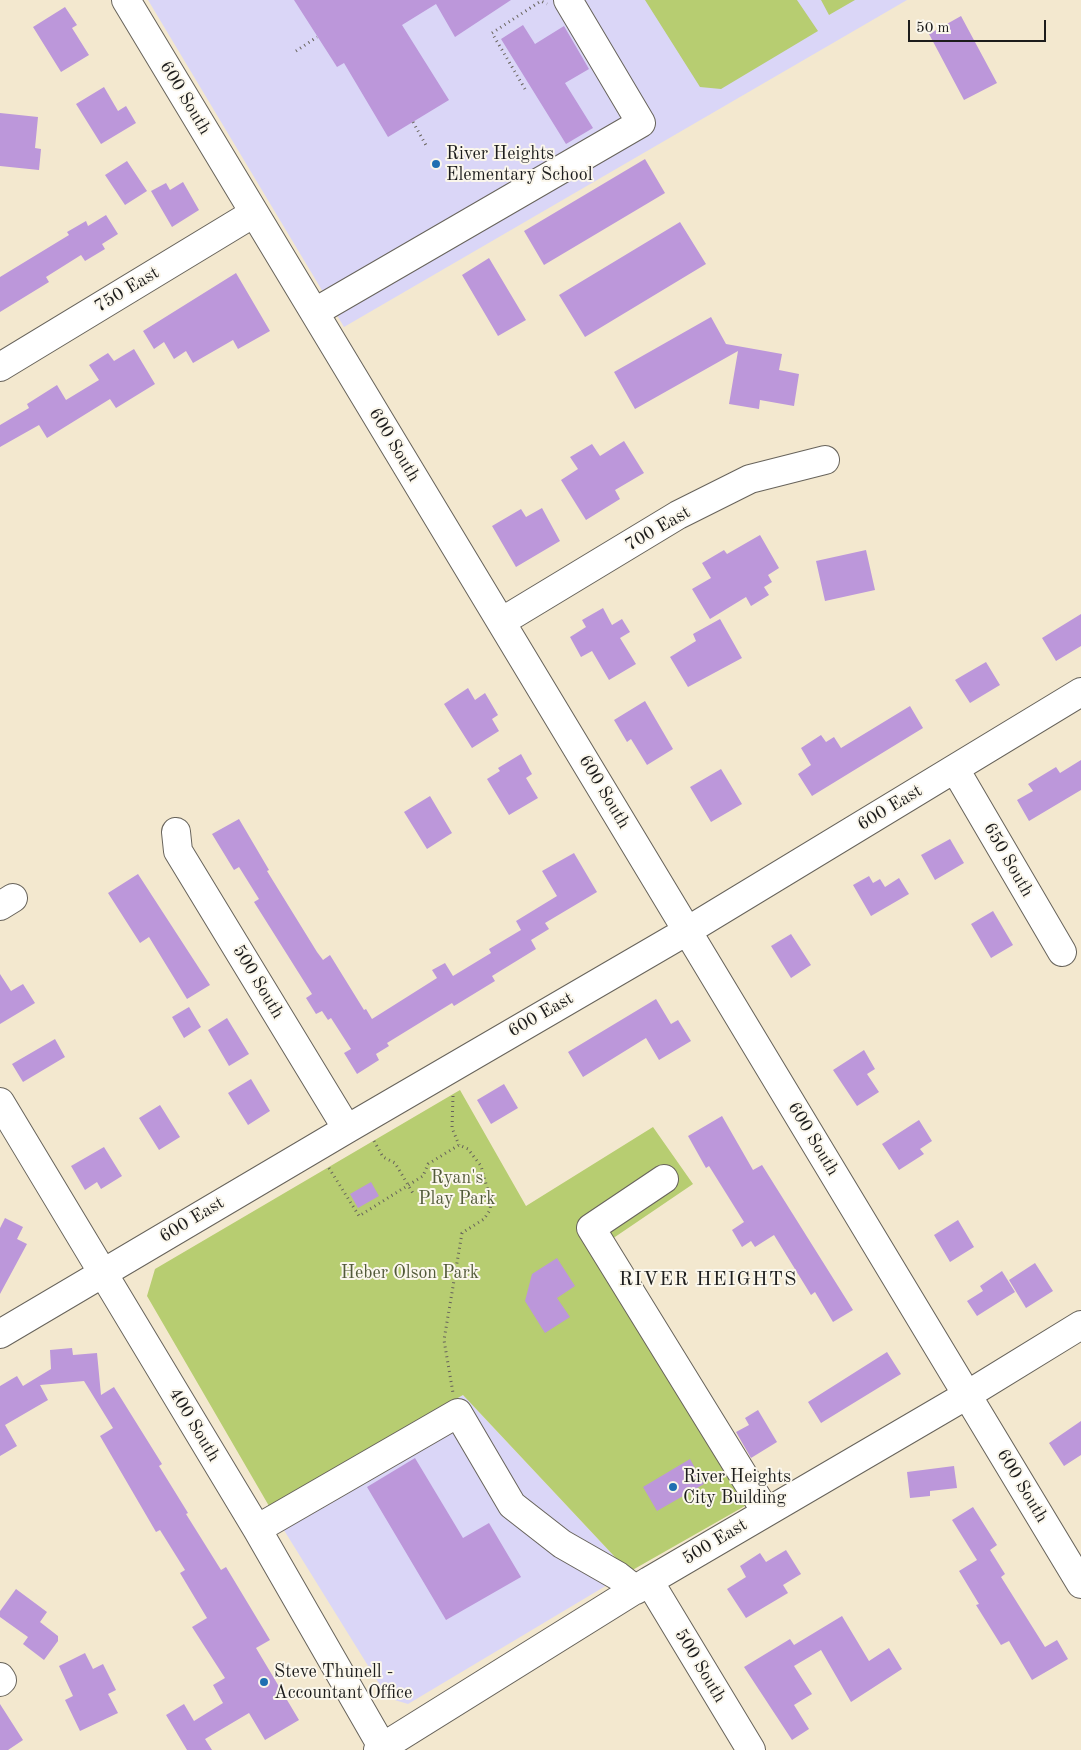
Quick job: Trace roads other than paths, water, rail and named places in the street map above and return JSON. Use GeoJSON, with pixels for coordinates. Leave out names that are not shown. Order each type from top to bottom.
{"type":"FeatureCollection","features":[{"type":"Feature","properties":{"kind":"street","name":"600 South"},"geometry":{"type":"LineString","coordinates":[[126,0],[1081,1584]]}},
{"type":"Feature","properties":{"kind":"street"},"geometry":{"type":"LineString","coordinates":[[314,312],[641,123],[559,2]]}},
{"type":"Feature","properties":{"kind":"street","name":"750 East"},"geometry":{"type":"LineString","coordinates":[[0,366],[254,213]]}},
{"type":"Feature","properties":{"kind":"street","name":"700 East"},"geometry":{"type":"LineString","coordinates":[[501,622],[694,507],[750,479],[825,460]]}},
{"type":"Feature","properties":{"kind":"street","name":"600 East"},"geometry":{"type":"LineString","coordinates":[[0,1334],[687,931],[1081,692]]}},
{"type":"Feature","properties":{"kind":"street","name":"650 South"},"geometry":{"type":"LineString","coordinates":[[955,769],[1062,952]]}},
{"type":"Feature","properties":{"kind":"street","name":"500 South"},"geometry":{"type":"LineString","coordinates":[[176,832],[178,850],[347,1129]]}},
{"type":"Feature","properties":{"kind":"street","name":"400 South"},"geometry":{"type":"LineString","coordinates":[[0,1102],[102,1274],[257,1528],[381,1749]]}},
{"type":"Feature","properties":{"kind":"street"},"geometry":{"type":"LineString","coordinates":[[664,1179],[591,1228],[766,1512]]}},
{"type":"Feature","properties":{"kind":"street","name":"500 East"},"geometry":{"type":"LineString","coordinates":[[381,1749],[643,1585],[967,1395],[1081,1325]]}},
{"type":"Feature","properties":{"kind":"street"},"geometry":{"type":"LineString","coordinates":[[257,1528],[458,1413],[512,1505],[562,1544],[618,1576],[643,1585]]}},
{"type":"Feature","properties":{"kind":"street","name":"500 South"},"geometry":{"type":"LineString","coordinates":[[643,1585],[751,1750]]}},
{"type":"Feature","properties":{"kind":"street"},"geometry":{"type":"LineString","coordinates":[[0,1677],[2,1680],[0,1682]]}},
{"type":"Feature","properties":{"kind":"place","name":"River Heights Elementary School"},"geometry":{"type":"Point","coordinates":[436,164]}},
{"type":"Feature","properties":{"kind":"place","name":"River Heights City Building"},"geometry":{"type":"Point","coordinates":[673,1487]}},
{"type":"Feature","properties":{"kind":"place","name":"Steve Thunell - Accountant Office"},"geometry":{"type":"Point","coordinates":[264,1682]}},
{"type":"Feature","properties":{"kind":"district","name":"RIVER HEIGHTS"},"geometry":{"type":"Point","coordinates":[708,1280]}},
{"type":"Feature","properties":{"kind":"park label","name":"Ryan's Play Park"},"geometry":{"type":"Point","coordinates":[457,1188]}},
{"type":"Feature","properties":{"kind":"park label","name":"Heber Olson Park"},"geometry":{"type":"Point","coordinates":[410,1273]}}]}
